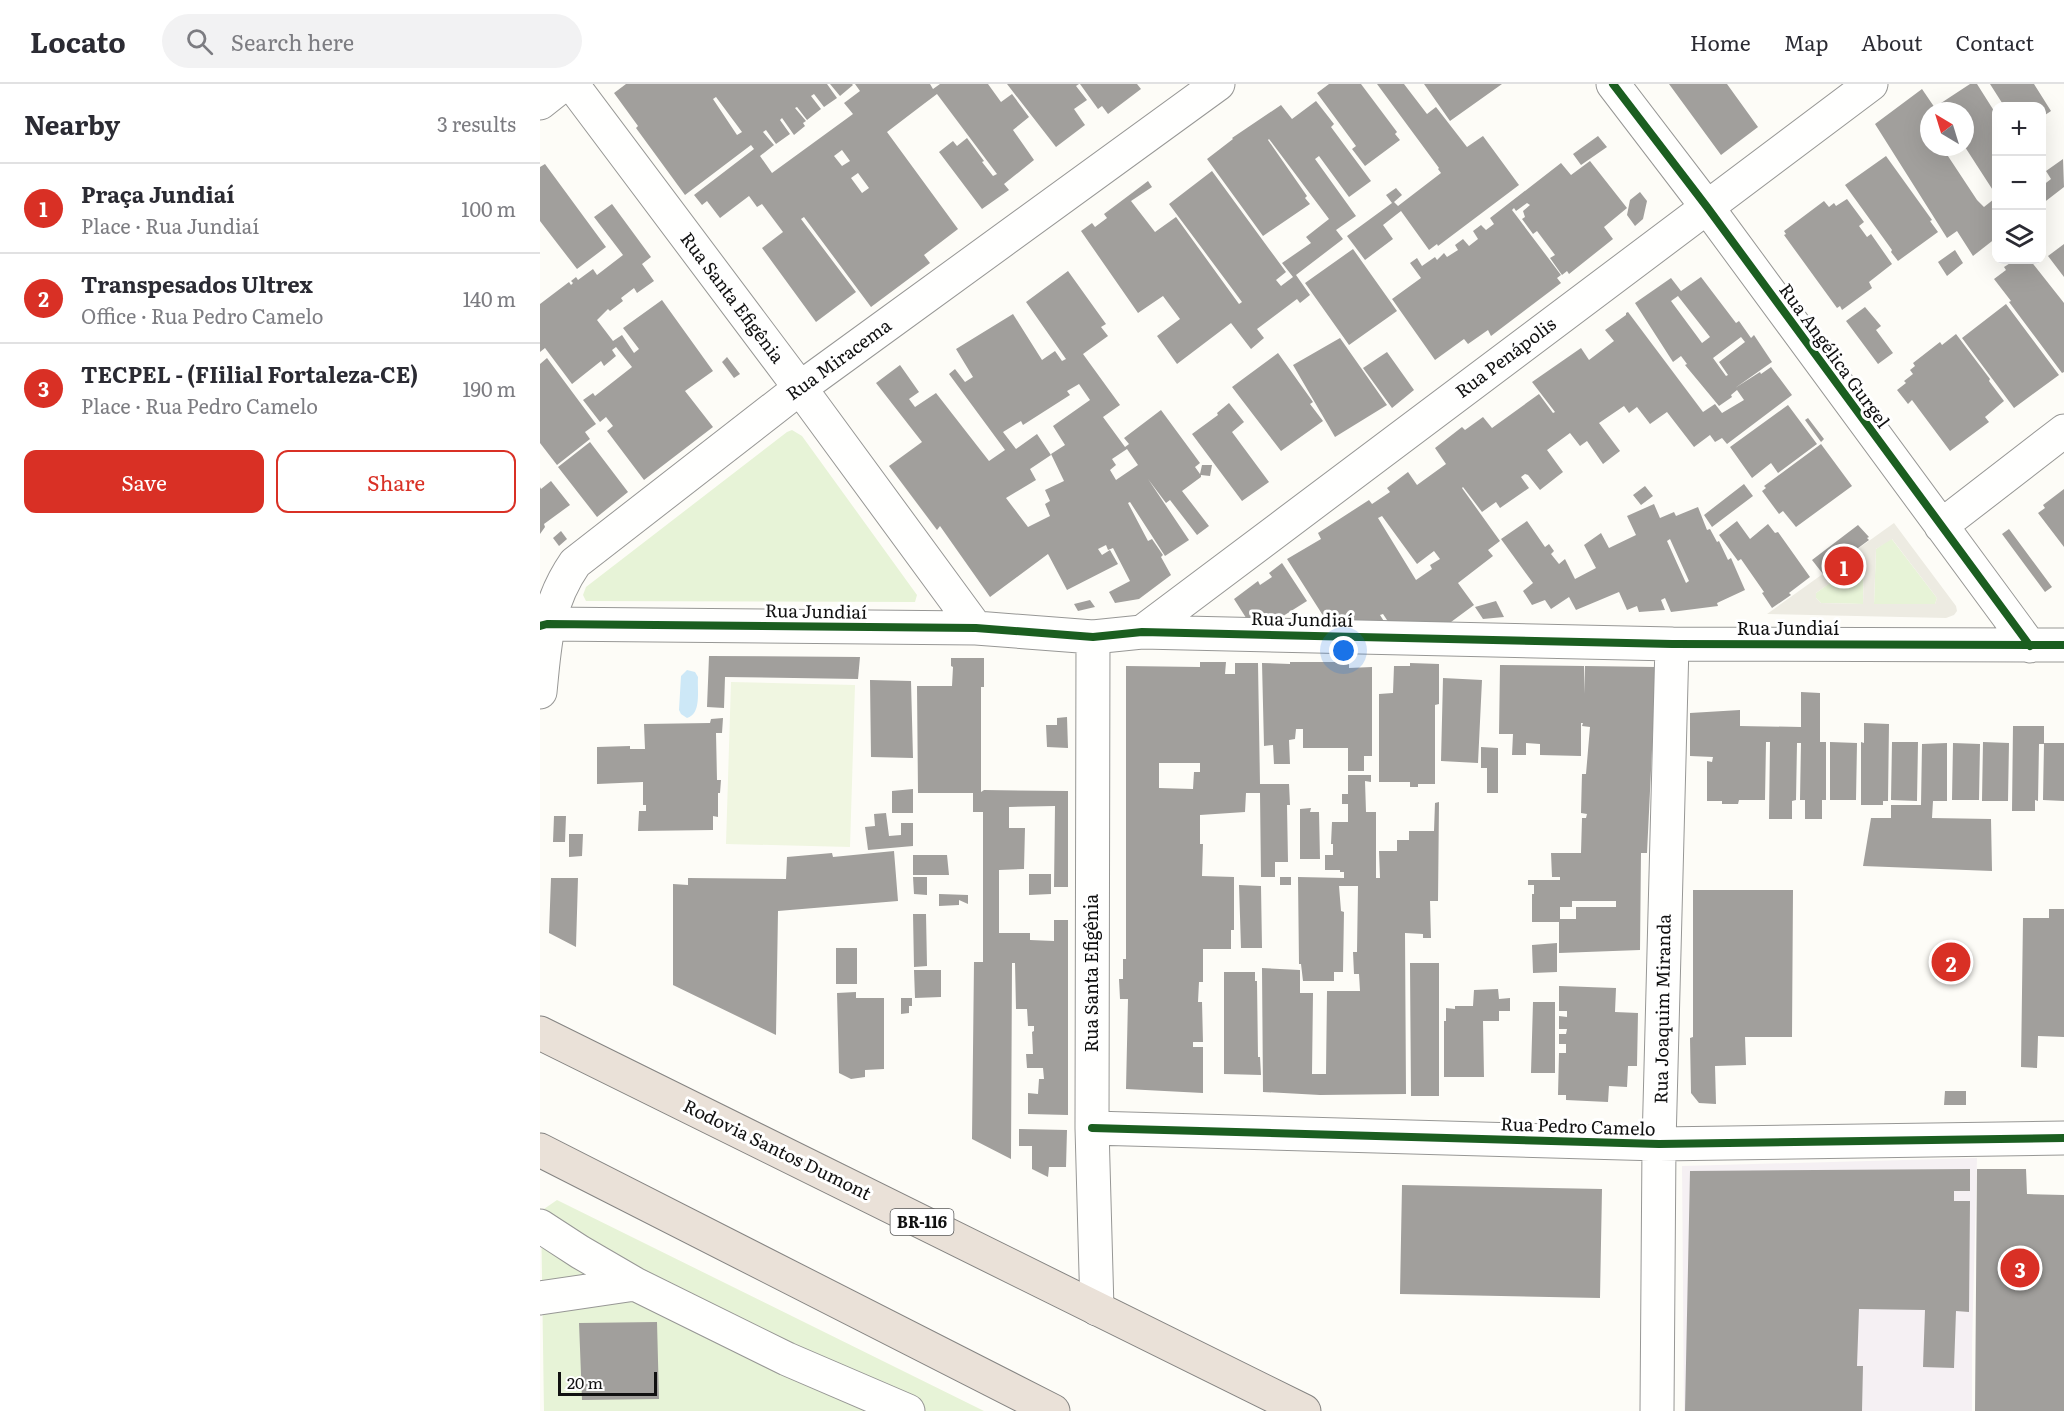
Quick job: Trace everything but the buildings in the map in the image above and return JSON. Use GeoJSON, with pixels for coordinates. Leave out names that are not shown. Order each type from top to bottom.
{"type":"FeatureCollection","features":[{"type":"Feature","properties":{"kind":"highway","name":"Rodovia Santos Dumont"},"geometry":{"type":"LineString","coordinates":[[540,1033],[1304,1411]]}},
{"type":"Feature","properties":{"kind":"highway"},"geometry":{"type":"LineString","coordinates":[[540,1150],[1053,1411]]}},
{"type":"Feature","properties":{"kind":"street"},"geometry":{"type":"LineString","coordinates":[[540,103],[564,84]]}},
{"type":"Feature","properties":{"kind":"street","name":"Rua Santa Efigênia"},"geometry":{"type":"LineString","coordinates":[[572,84],[976,628]]}},
{"type":"Feature","properties":{"kind":"street","name":"Rua Miracema"},"geometry":{"type":"LineString","coordinates":[[540,692],[544,625],[559,589],[575,563],[800,388],[1218,84]]}},
{"type":"Feature","properties":{"kind":"street","name":"Rua Angélica Gurgel"},"geometry":{"type":"LineString","coordinates":[[1613,84],[1707,207],[2030,646]]}},
{"type":"Feature","properties":{"kind":"street","name":"Rua Penápolis"},"geometry":{"type":"LineString","coordinates":[[1142,632],[1871,84]]}},
{"type":"Feature","properties":{"kind":"street"},"geometry":{"type":"LineString","coordinates":[[1941,526],[2064,431]]}},
{"type":"Feature","properties":{"kind":"street","name":"Rua Jundiaí"},"geometry":{"type":"LineString","coordinates":[[544,625],[976,628],[1093,637],[1142,632],[1672,644],[2064,645]]}},
{"type":"Feature","properties":{"kind":"street","name":"Rua Santa Efigênia"},"geometry":{"type":"LineString","coordinates":[[1093,637],[1092,1128],[1097,1309]]}},
{"type":"Feature","properties":{"kind":"street","name":"Rua Joaquim Miranda"},"geometry":{"type":"LineString","coordinates":[[1657,1411],[1659,1144],[1672,644]]}},
{"type":"Feature","properties":{"kind":"street","name":"Rua Pedro Camelo"},"geometry":{"type":"LineString","coordinates":[[1092,1128],[1659,1144],[2064,1138]]}},
{"type":"Feature","properties":{"kind":"street"},"geometry":{"type":"LineString","coordinates":[[540,1226],[635,1284],[787,1359],[908,1411]]}},
{"type":"Feature","properties":{"kind":"street"},"geometry":{"type":"LineString","coordinates":[[540,1298],[635,1284]]}},
{"type":"Feature","properties":{"kind":"shaded area"},"geometry":{"type":"Polygon","coordinates":[[[1894,523],[1956,606],[1957,611],[1946,618],[1767,614],[1894,523]],[[1892,539],[1876,549],[1874,604],[1935,604],[1937,598],[1892,539]],[[1864,559],[1816,593],[1816,598],[1821,603],[1863,604],[1864,559]]]}},
{"type":"Feature","properties":{"kind":"shaded area"},"geometry":{"type":"Polygon","coordinates":[[[1977,1158],[1972,1411],[1684,1411],[1682,1166],[1977,1158]]]}},
{"type":"Feature","properties":{"kind":"green space"},"geometry":{"type":"Polygon","coordinates":[[[792,430],[802,436],[917,595],[915,602],[586,601],[583,595],[586,587],[792,430]]]}},
{"type":"Feature","properties":{"kind":"green space"},"geometry":{"type":"Polygon","coordinates":[[[1891,538],[1937,598],[1935,604],[1874,604],[1876,549],[1891,538]]]}},
{"type":"Feature","properties":{"kind":"green space"},"geometry":{"type":"Polygon","coordinates":[[[1864,558],[1863,604],[1821,603],[1816,598],[1816,593],[1864,558]]]}},
{"type":"Feature","properties":{"kind":"green space"},"geometry":{"type":"Polygon","coordinates":[[[731,682],[855,685],[850,847],[726,844],[731,682]]]}},
{"type":"Feature","properties":{"kind":"green space"},"geometry":{"type":"Polygon","coordinates":[[[557,1200],[984,1411],[544,1411],[541,1211],[557,1200]]]}},
{"type":"Feature","properties":{"kind":"water"},"geometry":{"type":"Polygon","coordinates":[[[687,670],[695,672],[698,677],[698,695],[695,712],[687,718],[679,710],[681,676],[687,670]]]}},
{"type":"Feature","properties":{"kind":"cycle path"},"geometry":{"type":"LineString","coordinates":[[1613,84],[1707,207],[2030,646]]}},
{"type":"Feature","properties":{"kind":"cycle path"},"geometry":{"type":"LineString","coordinates":[[540,626],[547,624],[976,628],[1093,637],[1142,632],[1672,644],[2064,645]]}},
{"type":"Feature","properties":{"kind":"cycle path"},"geometry":{"type":"LineString","coordinates":[[1092,1128],[1659,1144],[2064,1138]]}},
{"type":"Feature","properties":{"kind":"place","name":"Praça Jundiaí"},"geometry":{"type":"Point","coordinates":[1844,566]}},
{"type":"Feature","properties":{"kind":"place","name":"Transpesados Ultrex"},"geometry":{"type":"Point","coordinates":[1951,962]}},
{"type":"Feature","properties":{"kind":"place","name":"TECPEL - (FIilial Fortaleza-CE)"},"geometry":{"type":"Point","coordinates":[2020,1268]}}]}
